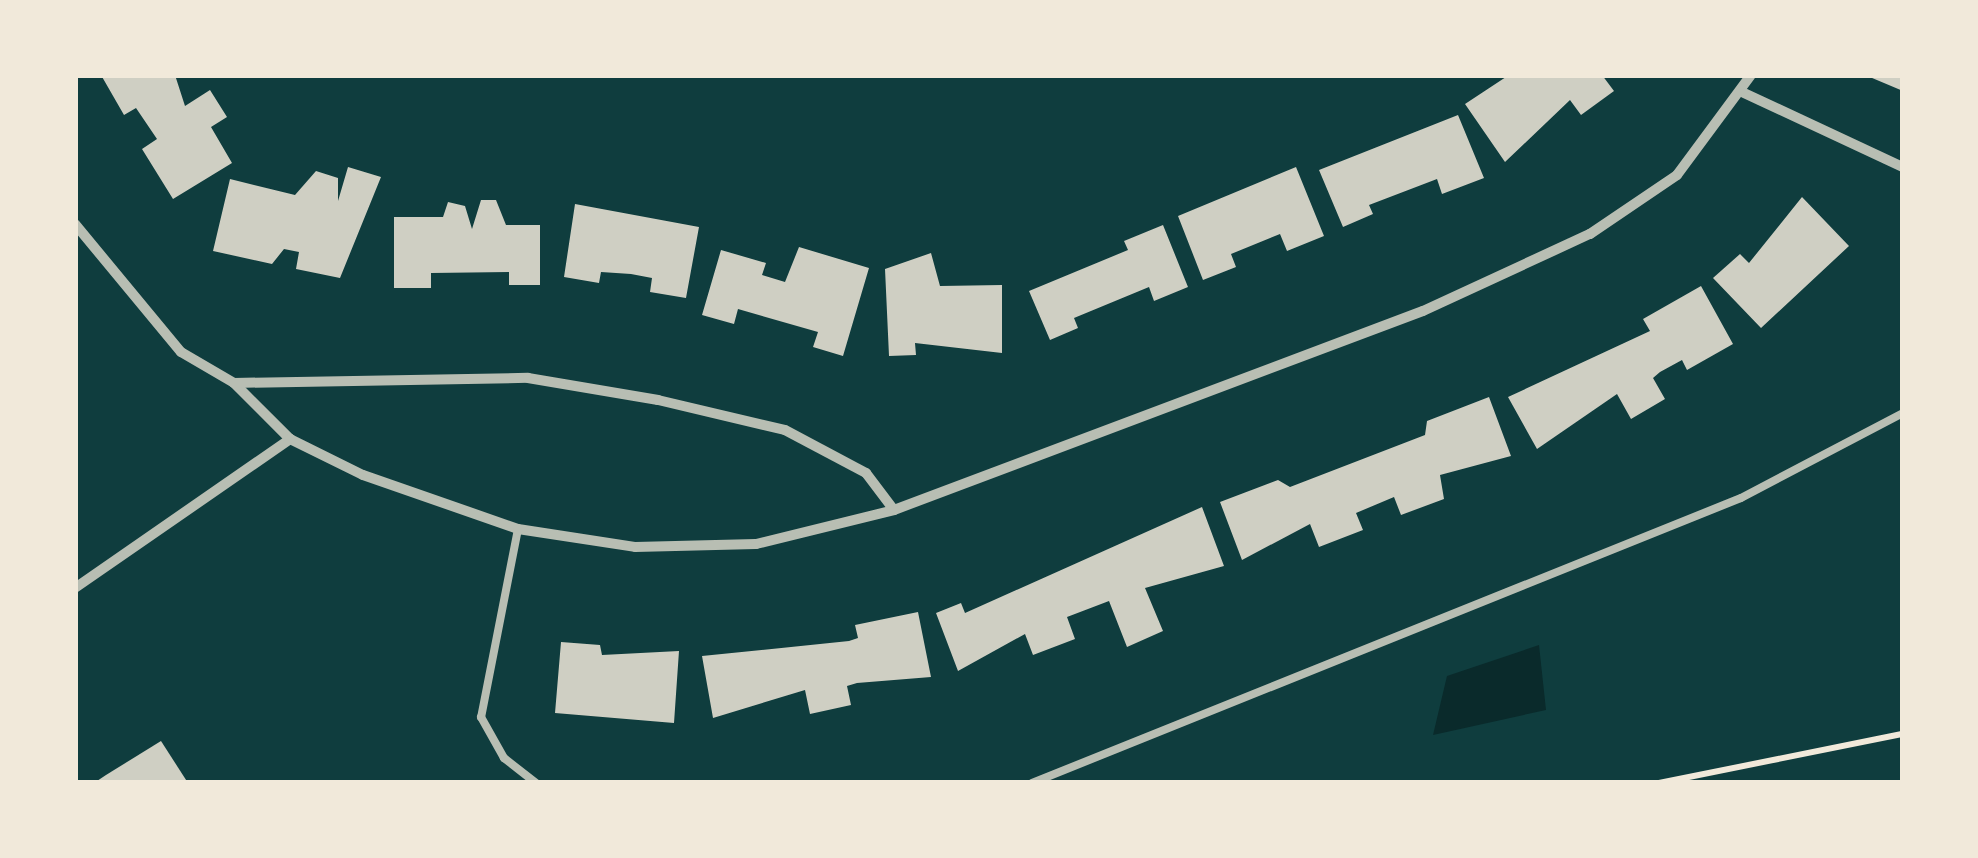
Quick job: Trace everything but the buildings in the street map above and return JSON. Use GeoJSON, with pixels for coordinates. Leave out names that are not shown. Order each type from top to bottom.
{"type":"FeatureCollection","features":[{"type":"Feature","properties":{"kind":"street"},"geometry":{"type":"LineString","coordinates":[[75,224],[182,352],[234,383],[290,438],[363,476],[518,528],[635,547],[756,544],[894,510],[1423,311],[1590,234],[1677,175],[1744,92],[1751,75]]}},
{"type":"Feature","properties":{"kind":"street"},"geometry":{"type":"LineString","coordinates":[[1744,92],[1903,167]]}},
{"type":"Feature","properties":{"kind":"street"},"geometry":{"type":"LineString","coordinates":[[234,383],[528,378],[658,400],[785,430],[866,473],[894,510]]}},
{"type":"Feature","properties":{"kind":"street"},"geometry":{"type":"LineString","coordinates":[[75,588],[290,438]]}},
{"type":"Feature","properties":{"kind":"lane"},"geometry":{"type":"LineString","coordinates":[[1032,783],[1741,498],[1903,413]]}},
{"type":"Feature","properties":{"kind":"lane"},"geometry":{"type":"LineString","coordinates":[[518,528],[480,717],[504,758],[536,783]]}},
{"type":"Feature","properties":{"kind":"path"},"geometry":{"type":"LineString","coordinates":[[1658,783],[1903,734]]}},
{"type":"Feature","properties":{"kind":"water"},"geometry":{"type":"Polygon","coordinates":[[[1539,645],[1546,710],[1433,735],[1447,676],[1539,645]]]}}]}
